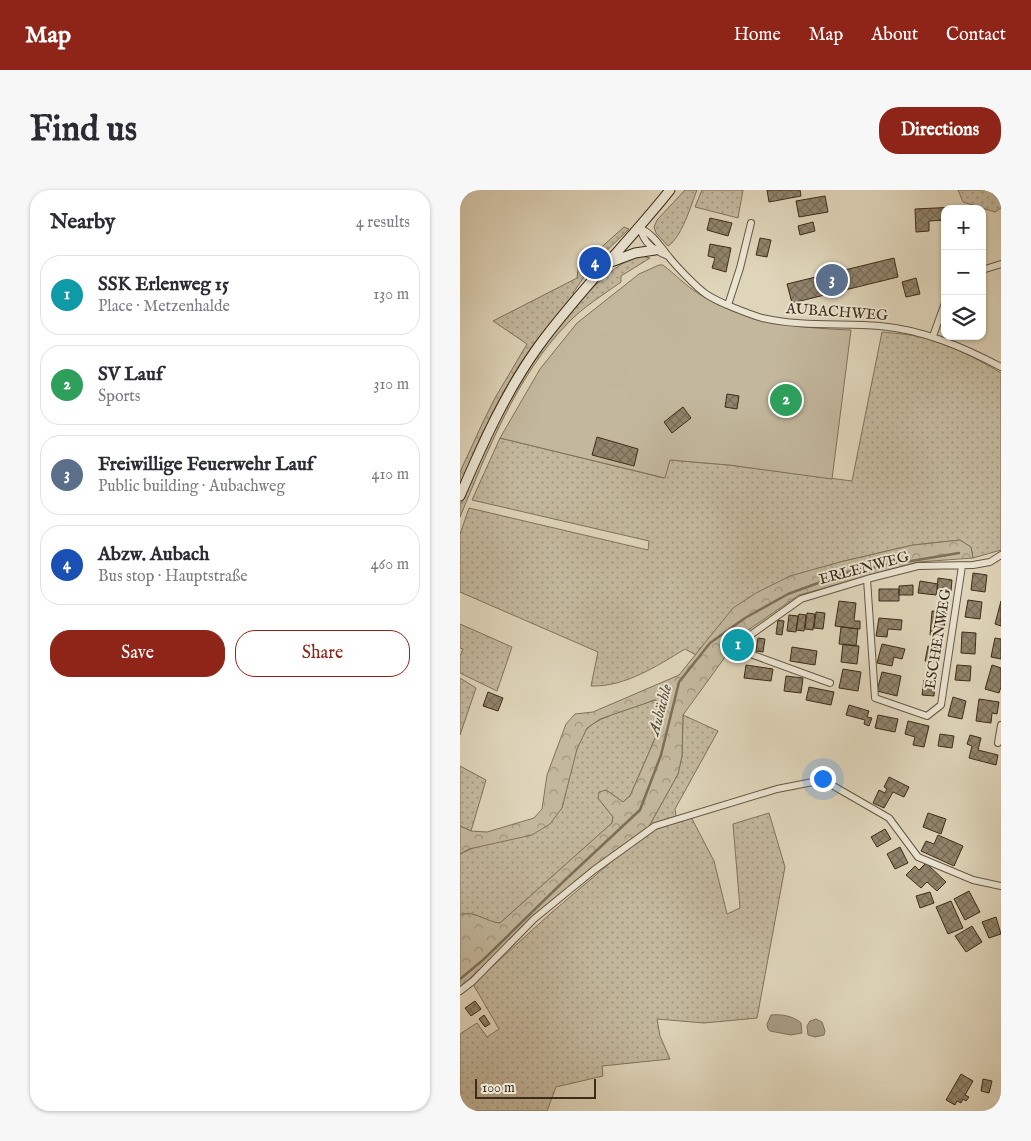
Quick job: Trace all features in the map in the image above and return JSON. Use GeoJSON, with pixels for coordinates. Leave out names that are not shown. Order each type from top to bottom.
{"type":"FeatureCollection","features":[{"type":"Feature","properties":{"kind":"main road"},"geometry":{"type":"LineString","coordinates":[[460,496],[496,417],[537,348],[573,303],[640,228],[670,190]]}},
{"type":"Feature","properties":{"kind":"main road"},"geometry":{"type":"LineString","coordinates":[[609,263],[635,253],[655,250]]}},
{"type":"Feature","properties":{"kind":"street"},"geometry":{"type":"LineString","coordinates":[[728,305],[740,268],[751,223]]}},
{"type":"Feature","properties":{"kind":"street","name":"AUBACHWEG"},"geometry":{"type":"LineString","coordinates":[[640,228],[645,241],[655,250],[669,257]]}},
{"type":"Feature","properties":{"kind":"street","name":"AUBACHWEG"},"geometry":{"type":"LineString","coordinates":[[640,228],[651,234],[669,257],[707,295],[728,305],[762,318],[814,325],[880,326],[933,336],[967,349],[1001,367]]}},
{"type":"Feature","properties":{"kind":"street"},"geometry":{"type":"LineString","coordinates":[[986,269],[1001,264]]}},
{"type":"Feature","properties":{"kind":"street"},"geometry":{"type":"LineString","coordinates":[[933,336],[941,314]]}},
{"type":"Feature","properties":{"kind":"street","name":"ERLENWEG"},"geometry":{"type":"LineString","coordinates":[[830,683],[745,652],[746,641],[752,634],[801,599],[918,566],[962,566],[990,562],[1001,555]]}},
{"type":"Feature","properties":{"kind":"street","name":"ESCHENWEG"},"geometry":{"type":"LineString","coordinates":[[867,579],[875,698],[927,716],[941,705],[962,566]]}},
{"type":"Feature","properties":{"kind":"street"},"geometry":{"type":"LineString","coordinates":[[998,743],[1001,725]]}},
{"type":"Feature","properties":{"kind":"street"},"geometry":{"type":"LineString","coordinates":[[460,991],[473,981],[534,919],[594,870],[655,826],[777,789],[823,780],[889,818],[918,857],[973,880],[1001,886]]}},
{"type":"Feature","properties":{"kind":"green space"},"geometry":{"type":"Polygon","coordinates":[[[685,190],[697,190],[678,236],[668,246],[656,233],[654,227],[657,220],[685,190]]]}},
{"type":"Feature","properties":{"kind":"green space"},"geometry":{"type":"Polygon","coordinates":[[[702,190],[743,190],[738,218],[695,207],[702,190]]]}},
{"type":"Feature","properties":{"kind":"green space"},"geometry":{"type":"Polygon","coordinates":[[[958,190],[1001,190],[1001,208],[995,212],[986,209],[986,205],[973,205],[963,202],[958,190]]]}},
{"type":"Feature","properties":{"kind":"green space"},"geometry":{"type":"Polygon","coordinates":[[[624,227],[629,229],[597,260],[593,257],[589,263],[592,265],[574,294],[522,361],[488,422],[460,485],[460,472],[483,422],[527,344],[493,321],[577,278],[579,261],[596,252],[624,227]]]}},
{"type":"Feature","properties":{"kind":"green space"},"geometry":{"type":"Polygon","coordinates":[[[642,256],[650,258],[621,276],[621,282],[573,318],[549,344],[518,390],[505,415],[460,517],[460,505],[492,433],[530,366],[545,344],[572,310],[600,281],[622,263],[642,256]]]}},
{"type":"Feature","properties":{"kind":"green space"},"geometry":{"type":"Polygon","coordinates":[[[663,265],[699,294],[735,312],[772,322],[811,328],[851,330],[832,479],[729,465],[670,460],[665,478],[500,438],[540,369],[577,323],[639,274],[663,265]]]}},
{"type":"Feature","properties":{"kind":"green space"},"geometry":{"type":"Polygon","coordinates":[[[882,332],[916,336],[938,342],[971,356],[1001,373],[1001,550],[973,558],[971,547],[960,540],[913,545],[840,562],[700,648],[696,655],[685,649],[640,674],[616,683],[604,685],[591,686],[598,652],[460,592],[460,534],[469,508],[648,550],[649,541],[472,500],[500,438],[664,478],[670,460],[729,465],[852,481],[882,332]]]}},
{"type":"Feature","properties":{"kind":"green space"},"geometry":{"type":"Polygon","coordinates":[[[960,540],[971,547],[973,558],[918,562],[799,595],[741,635],[683,715],[682,756],[678,774],[648,828],[613,852],[460,987],[460,915],[474,915],[500,923],[612,823],[613,817],[598,798],[599,792],[606,790],[623,802],[630,796],[664,718],[666,706],[655,700],[600,719],[587,728],[577,749],[562,808],[550,824],[532,835],[469,849],[460,854],[460,826],[471,831],[487,832],[534,818],[542,809],[547,775],[566,724],[575,714],[593,712],[679,675],[733,608],[756,593],[790,576],[913,545],[960,540]]]}},
{"type":"Feature","properties":{"kind":"green space"},"geometry":{"type":"Polygon","coordinates":[[[460,624],[512,647],[497,691],[460,673],[460,656],[463,649],[460,648],[460,624]]]}},
{"type":"Feature","properties":{"kind":"green space"},"geometry":{"type":"Polygon","coordinates":[[[460,678],[476,688],[460,735],[460,678]]]}},
{"type":"Feature","properties":{"kind":"green space"},"geometry":{"type":"Polygon","coordinates":[[[655,700],[667,706],[664,718],[630,796],[623,802],[606,790],[598,798],[613,817],[612,823],[500,923],[491,922],[476,915],[460,915],[460,854],[562,808],[575,754],[583,734],[588,728],[610,715],[655,700]]]}},
{"type":"Feature","properties":{"kind":"green space"},"geometry":{"type":"Polygon","coordinates":[[[683,715],[718,731],[675,809],[676,816],[648,828],[678,774],[682,756],[683,715]]]}},
{"type":"Feature","properties":{"kind":"green space"},"geometry":{"type":"Polygon","coordinates":[[[460,766],[486,780],[471,831],[460,826],[460,766]]]}},
{"type":"Feature","properties":{"kind":"green space"},"geometry":{"type":"Polygon","coordinates":[[[769,813],[785,867],[757,1018],[704,1023],[657,1019],[660,1036],[670,1059],[602,1066],[603,1076],[556,1087],[547,1111],[460,1111],[460,1034],[477,1023],[487,1037],[499,1029],[473,984],[551,913],[617,857],[654,830],[691,817],[714,861],[727,914],[740,908],[733,824],[769,813]]]}},
{"type":"Feature","properties":{"kind":"shaded area"},"geometry":{"type":"Polygon","coordinates":[[[771,1015],[787,1016],[798,1021],[801,1023],[802,1033],[791,1035],[770,1031],[767,1024],[771,1015]]]}},
{"type":"Feature","properties":{"kind":"shaded area"},"geometry":{"type":"Polygon","coordinates":[[[816,1019],[822,1022],[825,1031],[824,1035],[815,1037],[808,1035],[807,1026],[810,1021],[816,1019]]]}},
{"type":"Feature","properties":{"kind":"building"},"geometry":{"type":"Polygon","coordinates":[[[767,190],[800,190],[801,196],[769,202],[767,190]]]}},
{"type":"Feature","properties":{"kind":"building"},"geometry":{"type":"Polygon","coordinates":[[[825,196],[828,212],[799,217],[796,201],[825,196]]]}},
{"type":"Feature","properties":{"kind":"building"},"geometry":{"type":"Polygon","coordinates":[[[941,208],[941,220],[929,221],[929,231],[916,232],[915,209],[941,208]]]}},
{"type":"Feature","properties":{"kind":"building"},"geometry":{"type":"Polygon","coordinates":[[[710,218],[732,223],[728,236],[707,230],[710,218]]]}},
{"type":"Feature","properties":{"kind":"building"},"geometry":{"type":"Polygon","coordinates":[[[813,222],[815,231],[800,235],[798,226],[813,222]]]}},
{"type":"Feature","properties":{"kind":"building"},"geometry":{"type":"Polygon","coordinates":[[[760,238],[771,240],[767,257],[756,255],[760,238]]]}},
{"type":"Feature","properties":{"kind":"building"},"geometry":{"type":"Polygon","coordinates":[[[710,244],[731,248],[726,272],[712,268],[715,258],[708,256],[710,244]]]}},
{"type":"Feature","properties":{"kind":"building"},"geometry":{"type":"Polygon","coordinates":[[[594,258],[597,260],[593,265],[590,263],[594,258]]]}},
{"type":"Feature","properties":{"kind":"building"},"geometry":{"type":"Polygon","coordinates":[[[894,258],[898,277],[792,303],[787,284],[894,258]]]}},
{"type":"Feature","properties":{"kind":"building"},"geometry":{"type":"Polygon","coordinates":[[[916,278],[920,294],[906,297],[902,282],[916,278]]]}},
{"type":"Feature","properties":{"kind":"building"},"geometry":{"type":"Polygon","coordinates":[[[727,394],[739,396],[737,409],[725,407],[727,394]]]}},
{"type":"Feature","properties":{"kind":"building"},"geometry":{"type":"Polygon","coordinates":[[[683,407],[691,418],[672,433],[664,422],[683,407]]]}},
{"type":"Feature","properties":{"kind":"building"},"geometry":{"type":"Polygon","coordinates":[[[597,437],[638,449],[634,466],[592,455],[597,437]]]}},
{"type":"Feature","properties":{"kind":"building"},"geometry":{"type":"Polygon","coordinates":[[[973,573],[987,575],[985,592],[971,590],[973,573]]]}},
{"type":"Feature","properties":{"kind":"building"},"geometry":{"type":"Polygon","coordinates":[[[938,578],[952,580],[951,591],[937,589],[938,578]]]}},
{"type":"Feature","properties":{"kind":"building"},"geometry":{"type":"Polygon","coordinates":[[[920,581],[938,584],[936,595],[918,593],[920,581]]]}},
{"type":"Feature","properties":{"kind":"building"},"geometry":{"type":"Polygon","coordinates":[[[913,585],[913,595],[899,595],[899,586],[913,585]]]}},
{"type":"Feature","properties":{"kind":"building"},"geometry":{"type":"Polygon","coordinates":[[[879,589],[899,589],[899,601],[879,601],[879,589]]]}},
{"type":"Feature","properties":{"kind":"building"},"geometry":{"type":"Polygon","coordinates":[[[968,600],[982,602],[980,619],[965,617],[968,600]]]}},
{"type":"Feature","properties":{"kind":"building"},"geometry":{"type":"Polygon","coordinates":[[[839,601],[856,603],[854,621],[860,621],[860,629],[835,626],[839,601]]]}},
{"type":"Feature","properties":{"kind":"building"},"geometry":{"type":"Polygon","coordinates":[[[1001,601],[1001,626],[995,624],[1001,601]]]}},
{"type":"Feature","properties":{"kind":"building"},"geometry":{"type":"Polygon","coordinates":[[[932,611],[946,612],[943,636],[930,635],[932,611]]]}},
{"type":"Feature","properties":{"kind":"building"},"geometry":{"type":"Polygon","coordinates":[[[816,612],[825,613],[823,629],[814,628],[816,612]]]}},
{"type":"Feature","properties":{"kind":"building"},"geometry":{"type":"Polygon","coordinates":[[[807,613],[815,614],[813,630],[805,629],[807,613]]]}},
{"type":"Feature","properties":{"kind":"building"},"geometry":{"type":"Polygon","coordinates":[[[799,614],[806,615],[804,631],[796,630],[799,614]]]}},
{"type":"Feature","properties":{"kind":"building"},"geometry":{"type":"Polygon","coordinates":[[[789,615],[798,616],[796,632],[787,631],[789,615]]]}},
{"type":"Feature","properties":{"kind":"building"},"geometry":{"type":"Polygon","coordinates":[[[879,618],[902,620],[901,630],[888,629],[887,637],[876,636],[879,618]]]}},
{"type":"Feature","properties":{"kind":"building"},"geometry":{"type":"Polygon","coordinates":[[[778,620],[784,621],[782,635],[776,634],[778,620]]]}},
{"type":"Feature","properties":{"kind":"building"},"geometry":{"type":"Polygon","coordinates":[[[841,627],[858,629],[856,646],[839,644],[841,627]]]}},
{"type":"Feature","properties":{"kind":"building"},"geometry":{"type":"Polygon","coordinates":[[[962,632],[976,633],[975,654],[961,653],[962,632]]]}},
{"type":"Feature","properties":{"kind":"building"},"geometry":{"type":"Polygon","coordinates":[[[758,638],[765,639],[763,652],[756,651],[758,638]]]}},
{"type":"Feature","properties":{"kind":"building"},"geometry":{"type":"Polygon","coordinates":[[[995,638],[1001,639],[1001,659],[991,657],[995,638]]]}},
{"type":"Feature","properties":{"kind":"building"},"geometry":{"type":"Polygon","coordinates":[[[843,644],[859,646],[857,664],[841,662],[843,644]]]}},
{"type":"Feature","properties":{"kind":"building"},"geometry":{"type":"Polygon","coordinates":[[[882,644],[905,649],[902,659],[894,657],[892,666],[877,663],[882,644]]]}},
{"type":"Feature","properties":{"kind":"building"},"geometry":{"type":"Polygon","coordinates":[[[928,646],[942,649],[939,663],[925,661],[928,646]]]}},
{"type":"Feature","properties":{"kind":"building"},"geometry":{"type":"Polygon","coordinates":[[[792,647],[817,651],[815,665],[790,661],[792,647]]]}},
{"type":"Feature","properties":{"kind":"building"},"geometry":{"type":"Polygon","coordinates":[[[746,665],[773,669],[771,681],[744,678],[746,665]]]}},
{"type":"Feature","properties":{"kind":"building"},"geometry":{"type":"Polygon","coordinates":[[[957,665],[971,666],[970,681],[955,680],[957,665]]]}},
{"type":"Feature","properties":{"kind":"building"},"geometry":{"type":"Polygon","coordinates":[[[992,665],[1001,668],[1001,687],[999,693],[985,689],[992,665]]]}},
{"type":"Feature","properties":{"kind":"building"},"geometry":{"type":"Polygon","coordinates":[[[843,669],[861,672],[858,691],[839,688],[843,669]]]}},
{"type":"Feature","properties":{"kind":"building"},"geometry":{"type":"Polygon","coordinates":[[[882,672],[901,676],[897,696],[877,691],[882,672]]]}},
{"type":"Feature","properties":{"kind":"building"},"geometry":{"type":"Polygon","coordinates":[[[786,676],[803,678],[801,693],[784,691],[786,676]]]}},
{"type":"Feature","properties":{"kind":"building"},"geometry":{"type":"Polygon","coordinates":[[[924,680],[935,681],[934,696],[922,695],[924,680]]]}},
{"type":"Feature","properties":{"kind":"building"},"geometry":{"type":"Polygon","coordinates":[[[809,687],[834,692],[831,705],[806,700],[809,687]]]}},
{"type":"Feature","properties":{"kind":"building"},"geometry":{"type":"Polygon","coordinates":[[[488,692],[503,698],[498,711],[483,706],[488,692]]]}},
{"type":"Feature","properties":{"kind":"building"},"geometry":{"type":"Polygon","coordinates":[[[953,697],[966,701],[962,719],[948,716],[953,697]]]}},
{"type":"Feature","properties":{"kind":"building"},"geometry":{"type":"Polygon","coordinates":[[[979,699],[999,702],[997,714],[992,713],[991,723],[976,721],[979,699]]]}},
{"type":"Feature","properties":{"kind":"building"},"geometry":{"type":"Polygon","coordinates":[[[849,705],[869,711],[867,717],[872,718],[869,726],[864,724],[865,720],[846,715],[849,705]]]}},
{"type":"Feature","properties":{"kind":"building"},"geometry":{"type":"Polygon","coordinates":[[[878,715],[898,719],[895,732],[875,728],[878,715]]]}},
{"type":"Feature","properties":{"kind":"building"},"geometry":{"type":"Polygon","coordinates":[[[908,721],[929,726],[924,747],[913,745],[915,737],[905,734],[908,721]]]}},
{"type":"Feature","properties":{"kind":"building"},"geometry":{"type":"Polygon","coordinates":[[[940,734],[954,736],[952,748],[938,746],[940,734]]]}},
{"type":"Feature","properties":{"kind":"building"},"geometry":{"type":"Polygon","coordinates":[[[970,735],[981,738],[978,750],[998,755],[996,765],[969,758],[972,746],[967,744],[970,735]]]}},
{"type":"Feature","properties":{"kind":"building"},"geometry":{"type":"Polygon","coordinates":[[[889,777],[909,787],[904,797],[893,792],[884,808],[873,803],[879,790],[885,793],[887,789],[884,787],[889,777]]]}},
{"type":"Feature","properties":{"kind":"building"},"geometry":{"type":"Polygon","coordinates":[[[928,813],[946,819],[941,834],[923,827],[928,813]]]}},
{"type":"Feature","properties":{"kind":"building"},"geometry":{"type":"Polygon","coordinates":[[[885,829],[891,839],[877,847],[871,837],[885,829]]]}},
{"type":"Feature","properties":{"kind":"building"},"geometry":{"type":"Polygon","coordinates":[[[938,835],[963,846],[954,866],[921,851],[926,841],[934,844],[938,835]]]}},
{"type":"Feature","properties":{"kind":"building"},"geometry":{"type":"Polygon","coordinates":[[[900,847],[908,863],[895,869],[887,854],[900,847]]]}},
{"type":"Feature","properties":{"kind":"building"},"geometry":{"type":"Polygon","coordinates":[[[926,863],[946,882],[937,891],[927,882],[921,888],[906,875],[915,866],[919,870],[926,863]]]}},
{"type":"Feature","properties":{"kind":"building"},"geometry":{"type":"Polygon","coordinates":[[[969,891],[980,912],[965,920],[954,899],[969,891]]]}},
{"type":"Feature","properties":{"kind":"building"},"geometry":{"type":"Polygon","coordinates":[[[930,892],[934,903],[920,908],[916,896],[930,892]]]}},
{"type":"Feature","properties":{"kind":"building"},"geometry":{"type":"Polygon","coordinates":[[[951,901],[963,928],[948,934],[936,907],[951,901]]]}},
{"type":"Feature","properties":{"kind":"building"},"geometry":{"type":"Polygon","coordinates":[[[996,917],[1001,934],[989,938],[982,922],[996,917]]]}},
{"type":"Feature","properties":{"kind":"building"},"geometry":{"type":"Polygon","coordinates":[[[972,926],[982,942],[966,952],[955,936],[972,926]]]}},
{"type":"Feature","properties":{"kind":"building"},"geometry":{"type":"Polygon","coordinates":[[[475,1001],[481,1009],[471,1016],[465,1008],[475,1001]]]}},
{"type":"Feature","properties":{"kind":"building"},"geometry":{"type":"Polygon","coordinates":[[[484,1015],[490,1024],[485,1027],[479,1019],[484,1015]]]}},
{"type":"Feature","properties":{"kind":"building"},"geometry":{"type":"Polygon","coordinates":[[[961,1074],[973,1081],[965,1095],[969,1097],[966,1101],[963,1099],[961,1103],[957,1101],[955,1105],[946,1100],[961,1074]]]}},
{"type":"Feature","properties":{"kind":"building"},"geometry":{"type":"Polygon","coordinates":[[[983,1079],[992,1081],[989,1093],[981,1091],[983,1079]]]}},
{"type":"Feature","properties":{"kind":"waterway","name":"Aubächle"},"geometry":{"type":"LineString","coordinates":[[460,979],[483,960],[640,810],[661,755],[679,682],[710,643],[745,618],[788,594],[851,571],[959,553]]}},
{"type":"Feature","properties":{"kind":"place","name":"Abzw. Aubach"},"geometry":{"type":"Point","coordinates":[595,263]}},
{"type":"Feature","properties":{"kind":"place","name":"Freiwillige Feuerwehr Lauf"},"geometry":{"type":"Point","coordinates":[832,280]}},
{"type":"Feature","properties":{"kind":"place","name":"SV Lauf"},"geometry":{"type":"Point","coordinates":[786,400]}},
{"type":"Feature","properties":{"kind":"place","name":"SSK Erlenweg 15"},"geometry":{"type":"Point","coordinates":[738,645]}}]}
